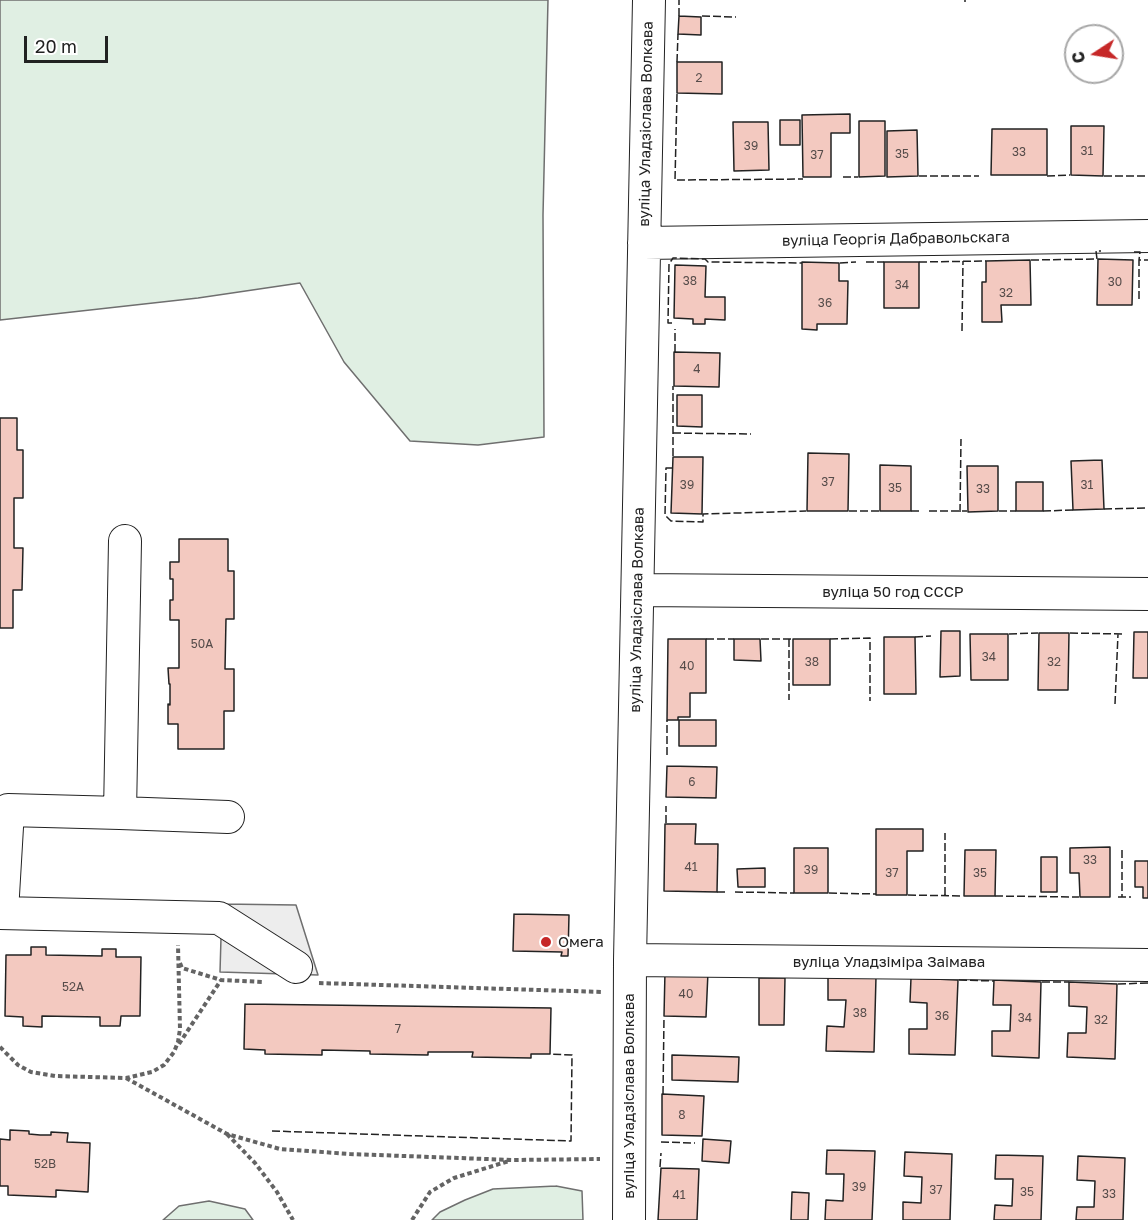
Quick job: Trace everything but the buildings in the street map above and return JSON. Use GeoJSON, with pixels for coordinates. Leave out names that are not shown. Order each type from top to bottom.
{"type":"FeatureCollection","features":[{"type":"Feature","properties":{"kind":"street","name":"вуліца Уладзіслава Волкава"},"geometry":{"type":"LineString","coordinates":[[629,1220],[630,960],[649,0]]}},
{"type":"Feature","properties":{"kind":"street","name":"вуліца Георгія Дабравольскага"},"geometry":{"type":"LineString","coordinates":[[644,243],[1148,236]]}},
{"type":"Feature","properties":{"kind":"street"},"geometry":{"type":"LineString","coordinates":[[120,813],[125,541]]}},
{"type":"Feature","properties":{"kind":"street","name":"вуліца 50 год СССР"},"geometry":{"type":"LineString","coordinates":[[638,590],[1148,594]]}},
{"type":"Feature","properties":{"kind":"street"},"geometry":{"type":"LineString","coordinates":[[228,817],[8,810],[1,913],[219,918],[305,975]]}},
{"type":"Feature","properties":{"kind":"street","name":"вуліца Уладзіміра Заімава"},"geometry":{"type":"LineString","coordinates":[[630,960],[1148,965]]}},
{"type":"Feature","properties":{"kind":"path"},"geometry":{"type":"LineString","coordinates":[[174,1052],[180,1029],[178,940]]}},
{"type":"Feature","properties":{"kind":"path"},"geometry":{"type":"LineString","coordinates":[[178,960],[182,968],[221,980],[267,982]]}},
{"type":"Feature","properties":{"kind":"path"},"geometry":{"type":"LineString","coordinates":[[305,975],[630,993]]}},
{"type":"Feature","properties":{"kind":"path"},"geometry":{"type":"LineString","coordinates":[[0,1047],[18,1065],[31,1072],[54,1076],[126,1078],[152,1072],[164,1065],[174,1052],[221,980]]}},
{"type":"Feature","properties":{"kind":"path"},"geometry":{"type":"LineString","coordinates":[[126,1078],[227,1134],[280,1149],[513,1160],[629,1159]]}},
{"type":"Feature","properties":{"kind":"path"},"geometry":{"type":"LineString","coordinates":[[227,1134],[255,1163],[294,1220]]}},
{"type":"Feature","properties":{"kind":"path"},"geometry":{"type":"LineString","coordinates":[[412,1220],[430,1192],[454,1178],[513,1160]]}},
{"type":"Feature","properties":{"kind":"green space"},"geometry":{"type":"Polygon","coordinates":[[[0,0],[548,0],[543,215],[544,437],[478,445],[410,441],[344,362],[300,283],[198,298],[0,320],[0,0]]]}},
{"type":"Feature","properties":{"kind":"green space"},"geometry":{"type":"Polygon","coordinates":[[[556,1186],[582,1191],[583,1220],[432,1220],[440,1212],[493,1189],[556,1186]]]}},
{"type":"Feature","properties":{"kind":"green space"},"geometry":{"type":"Polygon","coordinates":[[[209,1201],[245,1209],[253,1220],[163,1220],[179,1206],[209,1201]]]}},
{"type":"Feature","properties":{"kind":"shaded area"},"geometry":{"type":"Polygon","coordinates":[[[222,904],[296,905],[318,975],[220,972],[222,904]]]}},
{"type":"Feature","properties":{"kind":"fence"},"geometry":{"type":"LineString","coordinates":[[679,0],[679,16]]}},
{"type":"Feature","properties":{"kind":"fence"},"geometry":{"type":"LineString","coordinates":[[702,16],[736,17]]}},
{"type":"Feature","properties":{"kind":"fence"},"geometry":{"type":"LineString","coordinates":[[677,62],[678,34]]}},
{"type":"Feature","properties":{"kind":"fence"},"geometry":{"type":"LineString","coordinates":[[677,94],[675,180],[803,179]]}},
{"type":"Feature","properties":{"kind":"fence"},"geometry":{"type":"LineString","coordinates":[[1047,176],[1070,175]]}},
{"type":"Feature","properties":{"kind":"fence"},"geometry":{"type":"LineString","coordinates":[[919,176],[979,176]]}},
{"type":"Feature","properties":{"kind":"fence"},"geometry":{"type":"LineString","coordinates":[[1104,176],[1148,176]]}},
{"type":"Feature","properties":{"kind":"fence"},"geometry":{"type":"LineString","coordinates":[[843,177],[858,177]]}},
{"type":"Feature","properties":{"kind":"fence"},"geometry":{"type":"LineString","coordinates":[[1031,260],[1097,259],[1096,251],[1101,251]]}},
{"type":"Feature","properties":{"kind":"fence"},"geometry":{"type":"LineString","coordinates":[[1134,252],[1140,252],[1139,260]]}},
{"type":"Feature","properties":{"kind":"fence"},"geometry":{"type":"LineString","coordinates":[[672,323],[668,323],[669,264],[673,258],[705,259],[708,262],[802,263]]}},
{"type":"Feature","properties":{"kind":"fence"},"geometry":{"type":"LineString","coordinates":[[1139,299],[1139,260],[1148,260]]}},
{"type":"Feature","properties":{"kind":"fence"},"geometry":{"type":"LineString","coordinates":[[962,331],[963,261]]}},
{"type":"Feature","properties":{"kind":"fence"},"geometry":{"type":"LineString","coordinates":[[919,262],[986,261]]}},
{"type":"Feature","properties":{"kind":"fence"},"geometry":{"type":"LineString","coordinates":[[840,263],[856,262]]}},
{"type":"Feature","properties":{"kind":"fence"},"geometry":{"type":"LineString","coordinates":[[866,262],[884,262]]}},
{"type":"Feature","properties":{"kind":"fence"},"geometry":{"type":"LineString","coordinates":[[675,329],[675,352]]}},
{"type":"Feature","properties":{"kind":"fence"},"geometry":{"type":"LineString","coordinates":[[673,386],[673,456]]}},
{"type":"Feature","properties":{"kind":"fence"},"geometry":{"type":"LineString","coordinates":[[673,433],[751,434]]}},
{"type":"Feature","properties":{"kind":"fence"},"geometry":{"type":"LineString","coordinates":[[960,512],[961,439]]}},
{"type":"Feature","properties":{"kind":"fence"},"geometry":{"type":"LineString","coordinates":[[672,468],[666,468],[665,515],[671,521],[703,522],[703,514],[806,511]]}},
{"type":"Feature","properties":{"kind":"fence"},"geometry":{"type":"LineString","coordinates":[[1104,509],[1148,508]]}},
{"type":"Feature","properties":{"kind":"fence"},"geometry":{"type":"LineString","coordinates":[[1043,511],[1073,510]]}},
{"type":"Feature","properties":{"kind":"fence"},"geometry":{"type":"LineString","coordinates":[[849,511],[879,511]]}},
{"type":"Feature","properties":{"kind":"fence"},"geometry":{"type":"LineString","coordinates":[[911,511],[919,511]]}},
{"type":"Feature","properties":{"kind":"fence"},"geometry":{"type":"LineString","coordinates":[[929,511],[967,511]]}},
{"type":"Feature","properties":{"kind":"fence"},"geometry":{"type":"LineString","coordinates":[[999,511],[1016,511]]}},
{"type":"Feature","properties":{"kind":"fence"},"geometry":{"type":"LineString","coordinates":[[1009,634],[1038,633]]}},
{"type":"Feature","properties":{"kind":"fence"},"geometry":{"type":"LineString","coordinates":[[1070,633],[1122,634]]}},
{"type":"Feature","properties":{"kind":"fence"},"geometry":{"type":"LineString","coordinates":[[1115,704],[1118,634]]}},
{"type":"Feature","properties":{"kind":"fence"},"geometry":{"type":"LineString","coordinates":[[915,637],[931,636]]}},
{"type":"Feature","properties":{"kind":"fence"},"geometry":{"type":"LineString","coordinates":[[830,639],[870,638],[870,701]]}},
{"type":"Feature","properties":{"kind":"fence"},"geometry":{"type":"LineString","coordinates":[[706,639],[734,639]]}},
{"type":"Feature","properties":{"kind":"fence"},"geometry":{"type":"LineString","coordinates":[[761,639],[791,639]]}},
{"type":"Feature","properties":{"kind":"fence"},"geometry":{"type":"LineString","coordinates":[[789,639],[789,700]]}},
{"type":"Feature","properties":{"kind":"fence"},"geometry":{"type":"LineString","coordinates":[[667,720],[667,755]]}},
{"type":"Feature","properties":{"kind":"fence"},"geometry":{"type":"LineString","coordinates":[[666,806],[666,823]]}},
{"type":"Feature","properties":{"kind":"fence"},"geometry":{"type":"LineString","coordinates":[[945,833],[945,895]]}},
{"type":"Feature","properties":{"kind":"fence"},"geometry":{"type":"LineString","coordinates":[[1122,850],[1122,897]]}},
{"type":"Feature","properties":{"kind":"fence"},"geometry":{"type":"LineString","coordinates":[[717,892],[725,892]]}},
{"type":"Feature","properties":{"kind":"fence"},"geometry":{"type":"LineString","coordinates":[[735,892],[794,893]]}},
{"type":"Feature","properties":{"kind":"fence"},"geometry":{"type":"LineString","coordinates":[[829,893],[876,894]]}},
{"type":"Feature","properties":{"kind":"fence"},"geometry":{"type":"LineString","coordinates":[[908,895],[963,896]]}},
{"type":"Feature","properties":{"kind":"fence"},"geometry":{"type":"LineString","coordinates":[[995,896],[1079,897]]}},
{"type":"Feature","properties":{"kind":"fence"},"geometry":{"type":"LineString","coordinates":[[1118,897],[1131,897]]}},
{"type":"Feature","properties":{"kind":"fence"},"geometry":{"type":"LineString","coordinates":[[959,980],[994,981]]}},
{"type":"Feature","properties":{"kind":"fence"},"geometry":{"type":"LineString","coordinates":[[1042,982],[1069,982]]}},
{"type":"Feature","properties":{"kind":"fence"},"geometry":{"type":"LineString","coordinates":[[1118,984],[1148,983]]}},
{"type":"Feature","properties":{"kind":"fence"},"geometry":{"type":"LineString","coordinates":[[663,1094],[664,1017]]}},
{"type":"Feature","properties":{"kind":"fence"},"geometry":{"type":"LineString","coordinates":[[272,1131],[571,1141],[572,1055],[550,1054]]}},
{"type":"Feature","properties":{"kind":"fence"},"geometry":{"type":"LineString","coordinates":[[661,1142],[695,1143]]}},
{"type":"Feature","properties":{"kind":"fence"},"geometry":{"type":"LineString","coordinates":[[660,1167],[661,1153]]}},
{"type":"Feature","properties":{"kind":"place","name":"Омега"},"geometry":{"type":"Point","coordinates":[546,942]}}]}
